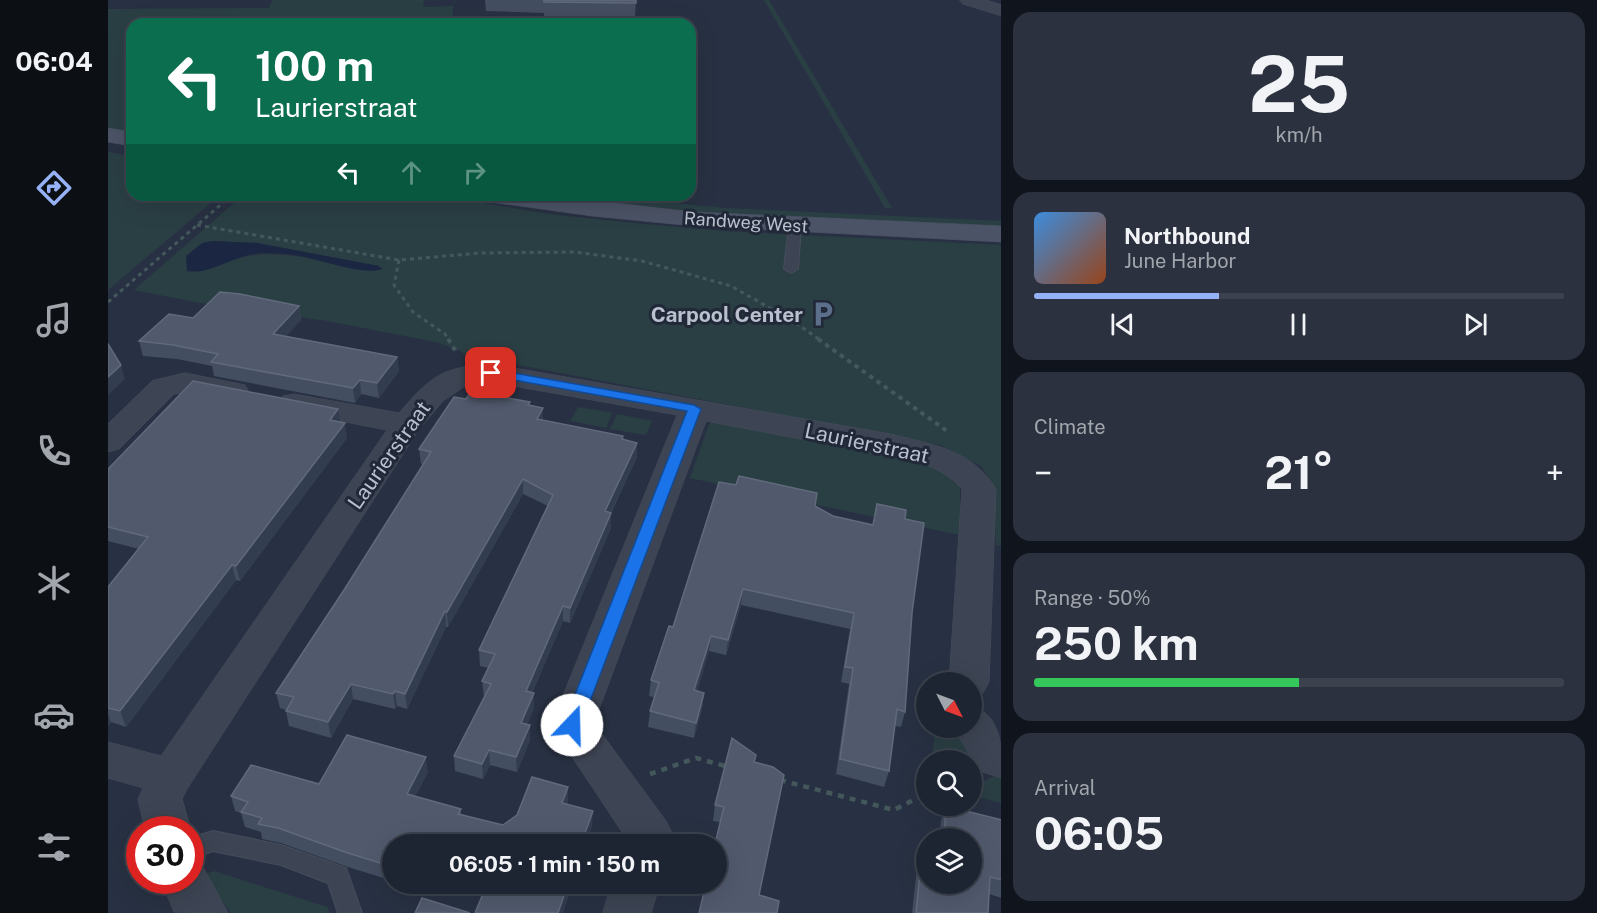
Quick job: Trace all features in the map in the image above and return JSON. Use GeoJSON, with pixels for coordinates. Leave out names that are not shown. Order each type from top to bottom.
{"type":"FeatureCollection","features":[{"type":"Feature","properties":{"kind":"street"},"geometry":{"type":"LineString","coordinates":[[969,0],[1001,11]]}},
{"type":"Feature","properties":{"kind":"street"},"geometry":{"type":"LineString","coordinates":[[108,135],[126,138]]}},
{"type":"Feature","properties":{"kind":"street","name":"Randweg West"},"geometry":{"type":"LineString","coordinates":[[534,201],[592,209],[795,225],[1001,234]]}},
{"type":"Feature","properties":{"kind":"street","name":"Laurierstraat"},"geometry":{"type":"LineString","coordinates":[[164,816],[160,799],[171,777],[407,424],[432,394],[461,375],[491,373],[890,446],[944,460],[972,476],[979,489],[970,672]]}},
{"type":"Feature","properties":{"kind":"street"},"geometry":{"type":"LineString","coordinates":[[108,442],[163,387],[185,382],[407,424]]}},
{"type":"Feature","properties":{"kind":"street"},"geometry":{"type":"LineString","coordinates":[[649,834],[572,725],[694,409]]}},
{"type":"Feature","properties":{"kind":"street"},"geometry":{"type":"LineString","coordinates":[[982,738],[994,758],[1001,760]]}},
{"type":"Feature","properties":{"kind":"street"},"geometry":{"type":"LineString","coordinates":[[108,760],[171,777]]}},
{"type":"Feature","properties":{"kind":"street"},"geometry":{"type":"LineString","coordinates":[[191,894],[204,913]]}},
{"type":"Feature","properties":{"kind":"street"},"geometry":{"type":"LineString","coordinates":[[627,913],[633,894]]}},
{"type":"Feature","properties":{"kind":"lane"},"geometry":{"type":"LineString","coordinates":[[791,269],[795,225]]}},
{"type":"Feature","properties":{"kind":"lane"},"geometry":{"type":"LineString","coordinates":[[204,844],[213,841],[281,855],[338,876],[350,913]]}},
{"type":"Feature","properties":{"kind":"path"},"geometry":{"type":"LineString","coordinates":[[108,302],[225,201]]}},
{"type":"Feature","properties":{"kind":"path"},"geometry":{"type":"LineString","coordinates":[[197,225],[399,260],[480,253],[575,252],[642,261],[731,286],[796,323],[953,436]]}},
{"type":"Feature","properties":{"kind":"path"},"geometry":{"type":"LineString","coordinates":[[399,260],[394,285],[413,312],[445,334],[465,364],[461,375]]}},
{"type":"Feature","properties":{"kind":"path"},"geometry":{"type":"LineString","coordinates":[[616,786],[696,758],[740,770]]}},
{"type":"Feature","properties":{"kind":"path"},"geometry":{"type":"LineString","coordinates":[[773,778],[894,810],[916,799]]}},
{"type":"Feature","properties":{"kind":"green space"},"geometry":{"type":"Polygon","coordinates":[[[273,0],[424,0],[423,7],[453,6],[453,18],[126,18],[126,132],[108,129],[108,9],[269,8],[273,0]]]}},
{"type":"Feature","properties":{"kind":"green space"},"geometry":{"type":"Polygon","coordinates":[[[764,0],[769,0],[892,208],[885,208],[764,0]]]}},
{"type":"Feature","properties":{"kind":"green space"},"geometry":{"type":"Polygon","coordinates":[[[108,152],[126,155],[126,201],[213,201],[108,290],[108,152]]]}},
{"type":"Feature","properties":{"kind":"green space"},"geometry":{"type":"Polygon","coordinates":[[[235,201],[470,201],[557,215],[723,231],[1001,245],[1001,546],[996,545],[993,485],[981,466],[940,445],[503,362],[472,361],[459,350],[436,342],[327,321],[201,303],[134,290],[235,201]],[[212,241],[219,266],[239,258],[278,254],[359,268],[379,270],[379,266],[257,243],[212,241]]]}},
{"type":"Feature","properties":{"kind":"green space"},"geometry":{"type":"Polygon","coordinates":[[[589,201],[652,201],[725,208],[1001,221],[1001,229],[724,215],[589,201]]]}},
{"type":"Feature","properties":{"kind":"green space"},"geometry":{"type":"Polygon","coordinates":[[[578,407],[612,413],[606,428],[571,421],[578,407]]]}},
{"type":"Feature","properties":{"kind":"green space"},"geometry":{"type":"Polygon","coordinates":[[[617,414],[652,421],[646,435],[610,429],[617,414]]]}},
{"type":"Feature","properties":{"kind":"green space"},"geometry":{"type":"Polygon","coordinates":[[[711,419],[929,461],[960,480],[960,535],[690,478],[711,419]]]}},
{"type":"Feature","properties":{"kind":"green space"},"geometry":{"type":"Polygon","coordinates":[[[934,738],[964,738],[972,750],[933,750],[934,738]]]}},
{"type":"Feature","properties":{"kind":"green space"},"geometry":{"type":"Polygon","coordinates":[[[1001,775],[1001,803],[982,798],[982,782],[1001,775]]]}},
{"type":"Feature","properties":{"kind":"green space"},"geometry":{"type":"Polygon","coordinates":[[[214,871],[327,907],[330,913],[231,913],[204,875],[214,871]]]}},
{"type":"Feature","properties":{"kind":"water"},"geometry":{"type":"Polygon","coordinates":[[[212,241],[257,243],[379,266],[382,269],[362,270],[296,255],[262,253],[245,256],[196,272],[187,271],[186,256],[202,243],[212,241]]]}},
{"type":"Feature","properties":{"kind":"building"},"geometry":{"type":"Polygon","coordinates":[[[544,0],[636,0],[636,3],[544,2],[544,0]]]}},
{"type":"Feature","properties":{"kind":"building"},"geometry":{"type":"Polygon","coordinates":[[[220,292],[299,306],[273,334],[397,357],[377,383],[360,380],[353,388],[211,362],[218,354],[139,341],[169,314],[193,318],[220,292]]]}},
{"type":"Feature","properties":{"kind":"building"},"geometry":{"type":"Polygon","coordinates":[[[108,344],[121,365],[108,377],[108,344]]]}},
{"type":"Feature","properties":{"kind":"building"},"geometry":{"type":"Polygon","coordinates":[[[193,381],[338,409],[330,420],[345,423],[236,566],[232,565],[120,711],[108,708],[108,587],[148,537],[108,527],[108,469],[193,381]]]}},
{"type":"Feature","properties":{"kind":"building"},"geometry":{"type":"Polygon","coordinates":[[[471,391],[530,402],[528,405],[543,408],[537,419],[623,436],[622,439],[637,443],[605,511],[611,513],[570,608],[563,606],[526,691],[534,693],[521,723],[530,725],[516,757],[489,750],[482,764],[454,756],[491,684],[482,681],[495,654],[479,650],[553,495],[523,479],[447,612],[445,611],[405,694],[395,691],[393,694],[351,684],[328,722],[286,711],[294,697],[276,693],[431,452],[419,449],[454,397],[466,399],[471,391]]]}},
{"type":"Feature","properties":{"kind":"building"},"geometry":{"type":"Polygon","coordinates":[[[739,476],[817,493],[815,506],[833,516],[873,525],[877,504],[906,510],[905,519],[924,523],[912,613],[905,712],[897,709],[889,771],[840,759],[853,668],[845,667],[854,613],[743,589],[728,640],[711,636],[694,690],[704,693],[696,723],[650,711],[659,683],[651,680],[669,626],[673,627],[719,482],[736,485],[739,476]]]}},
{"type":"Feature","properties":{"kind":"building"},"geometry":{"type":"Polygon","coordinates":[[[347,735],[426,757],[407,794],[461,809],[458,814],[503,825],[517,815],[532,777],[568,787],[562,803],[593,811],[585,834],[382,834],[382,864],[278,828],[258,824],[262,818],[241,812],[248,802],[231,796],[251,765],[319,784],[347,735]]]}},
{"type":"Feature","properties":{"kind":"building"},"geometry":{"type":"Polygon","coordinates":[[[732,738],[756,755],[754,762],[773,767],[784,775],[759,895],[779,901],[777,913],[699,913],[704,894],[727,894],[727,834],[717,834],[724,807],[715,805],[732,738]]]}},
{"type":"Feature","properties":{"kind":"building"},"geometry":{"type":"Polygon","coordinates":[[[982,815],[1001,820],[1001,880],[990,877],[988,913],[916,913],[918,894],[982,894],[982,828],[945,828],[945,816],[982,815]]]}},
{"type":"Feature","properties":{"kind":"building"},"geometry":{"type":"Polygon","coordinates":[[[483,894],[565,894],[558,913],[475,913],[483,894]]]}},
{"type":"Feature","properties":{"kind":"building"},"geometry":{"type":"Polygon","coordinates":[[[422,898],[470,913],[415,913],[422,898]]]}},
{"type":"Feature","properties":{"kind":"place","name":"Carpool Center"},"geometry":{"type":"Point","coordinates":[823,314]}},
{"type":"Feature","properties":{"kind":"route"},"geometry":{"type":"LineString","coordinates":[[491,373],[694,409],[572,725]]}}]}
